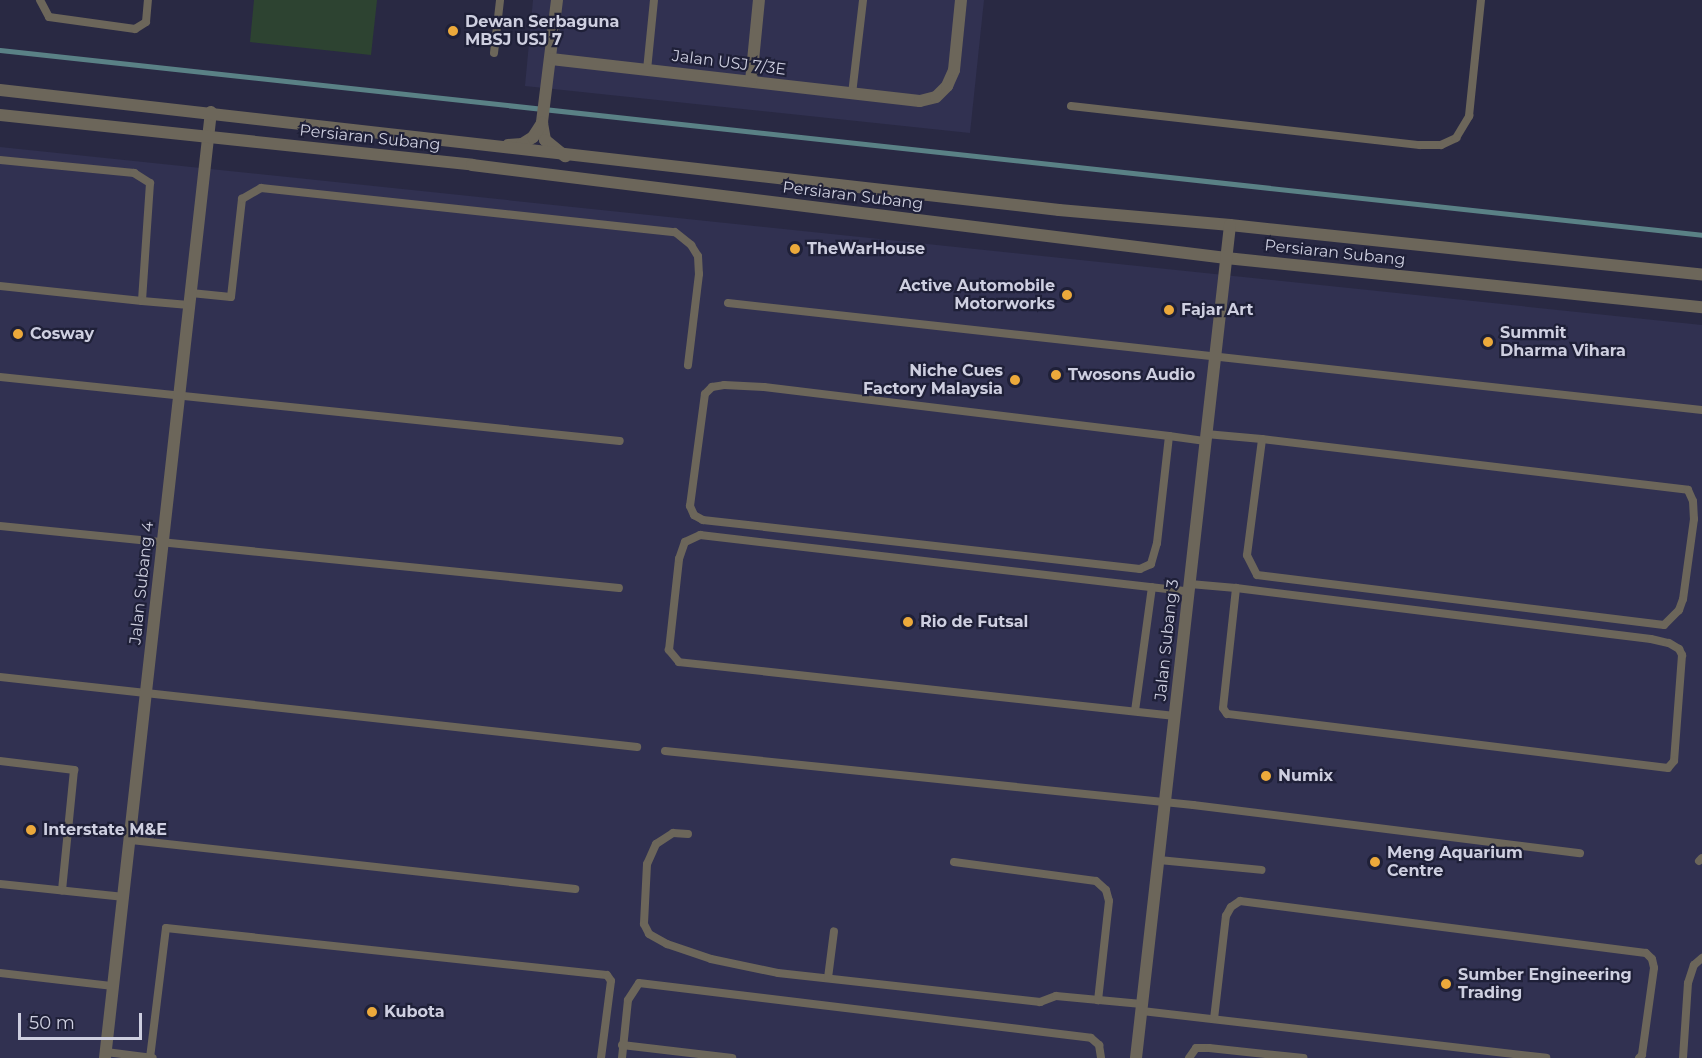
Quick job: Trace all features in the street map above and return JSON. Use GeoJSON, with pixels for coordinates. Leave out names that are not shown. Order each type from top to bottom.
{"type":"FeatureCollection","features":[{"type":"Feature","properties":{"kind":"street"},"geometry":{"type":"LineString","coordinates":[[557,0],[542,123],[545,140],[565,156]]}},
{"type":"Feature","properties":{"kind":"street"},"geometry":{"type":"LineString","coordinates":[[751,81],[759,0]]}},
{"type":"Feature","properties":{"kind":"street","name":"Jalan USJ 7/3E"},"geometry":{"type":"LineString","coordinates":[[550,59],[751,81],[904,101],[936,97],[946,86],[954,70],[961,0]]}},
{"type":"Feature","properties":{"kind":"street","name":"Persiaran Subang"},"geometry":{"type":"LineString","coordinates":[[0,90],[211,112],[565,156],[1059,210],[1230,225],[1702,275]]}},
{"type":"Feature","properties":{"kind":"street","name":"Jalan Subang 4"},"geometry":{"type":"LineString","coordinates":[[106,1055],[211,112]]}},
{"type":"Feature","properties":{"kind":"street","name":"Persiaran Subang"},"geometry":{"type":"LineString","coordinates":[[0,115],[472,165],[1226,258],[1702,307]]}},
{"type":"Feature","properties":{"kind":"street"},"geometry":{"type":"LineString","coordinates":[[494,146],[522,144],[533,137],[542,123]]}},
{"type":"Feature","properties":{"kind":"street","name":"Jalan Subang 3"},"geometry":{"type":"LineString","coordinates":[[1136,1058],[1230,225]]}},
{"type":"Feature","properties":{"kind":"lane"},"geometry":{"type":"LineString","coordinates":[[40,0],[49,16],[135,29],[146,22],[148,0]]}},
{"type":"Feature","properties":{"kind":"lane"},"geometry":{"type":"LineString","coordinates":[[494,53],[500,0]]}},
{"type":"Feature","properties":{"kind":"lane"},"geometry":{"type":"LineString","coordinates":[[646,70],[654,0]]}},
{"type":"Feature","properties":{"kind":"lane"},"geometry":{"type":"LineString","coordinates":[[852,94],[863,0]]}},
{"type":"Feature","properties":{"kind":"lane"},"geometry":{"type":"LineString","coordinates":[[1071,106],[1420,145],[1441,145],[1456,138],[1469,116],[1481,0]]}},
{"type":"Feature","properties":{"kind":"lane"},"geometry":{"type":"LineString","coordinates":[[0,160],[134,173],[150,183],[142,300]]}},
{"type":"Feature","properties":{"kind":"lane"},"geometry":{"type":"LineString","coordinates":[[0,286],[142,300],[231,297],[242,199],[261,188],[675,232],[691,245],[698,256],[699,274],[688,365]]}},
{"type":"Feature","properties":{"kind":"lane"},"geometry":{"type":"LineString","coordinates":[[728,303],[1702,410]]}},
{"type":"Feature","properties":{"kind":"lane"},"geometry":{"type":"LineString","coordinates":[[0,377],[620,441]]}},
{"type":"Feature","properties":{"kind":"lane"},"geometry":{"type":"LineString","coordinates":[[1169,436],[1157,543],[1151,564],[1140,569],[703,520],[693,515],[690,506],[705,394],[712,387],[724,385],[1169,436],[1262,439],[1688,490],[1694,501],[1694,519],[1683,599],[1679,610],[1664,625],[1257,575],[1247,555],[1262,439]]}},
{"type":"Feature","properties":{"kind":"lane"},"geometry":{"type":"LineString","coordinates":[[0,526],[619,588]]}},
{"type":"Feature","properties":{"kind":"lane"},"geometry":{"type":"LineString","coordinates":[[1175,716],[679,662],[669,650],[679,559],[683,544],[700,535],[1152,587],[1236,588],[1669,643],[1679,649],[1682,655],[1674,762],[1668,768],[1227,714],[1223,708],[1236,588]]}},
{"type":"Feature","properties":{"kind":"lane"},"geometry":{"type":"LineString","coordinates":[[1135,711],[1152,587]]}},
{"type":"Feature","properties":{"kind":"lane"},"geometry":{"type":"LineString","coordinates":[[0,677],[637,747]]}},
{"type":"Feature","properties":{"kind":"lane"},"geometry":{"type":"LineString","coordinates":[[665,751],[1165,803],[1580,854]]}},
{"type":"Feature","properties":{"kind":"lane"},"geometry":{"type":"LineString","coordinates":[[0,761],[74,770],[62,890]]}},
{"type":"Feature","properties":{"kind":"lane"},"geometry":{"type":"LineString","coordinates":[[688,834],[673,833],[656,844],[646,864],[644,924],[649,934],[711,959],[778,973],[1040,1002],[1056,996],[1098,1000],[1214,1019],[1545,1058]]}},
{"type":"Feature","properties":{"kind":"lane"},"geometry":{"type":"LineString","coordinates":[[130,840],[575,889]]}},
{"type":"Feature","properties":{"kind":"lane"},"geometry":{"type":"LineString","coordinates":[[1159,860],[1263,870]]}},
{"type":"Feature","properties":{"kind":"lane"},"geometry":{"type":"LineString","coordinates":[[954,862],[1096,881],[1106,890],[1109,901],[1098,1000]]}},
{"type":"Feature","properties":{"kind":"lane"},"geometry":{"type":"LineString","coordinates":[[0,884],[124,897]]}},
{"type":"Feature","properties":{"kind":"lane"},"geometry":{"type":"LineString","coordinates":[[1214,1019],[1226,916],[1231,907],[1240,901],[1646,953],[1652,959],[1654,968],[1642,1055],[1639,1058]]}},
{"type":"Feature","properties":{"kind":"lane"},"geometry":{"type":"LineString","coordinates":[[106,1055],[152,1058],[166,928],[607,975],[611,981],[601,1058]]}},
{"type":"Feature","properties":{"kind":"lane"},"geometry":{"type":"LineString","coordinates":[[828,978],[834,931]]}},
{"type":"Feature","properties":{"kind":"lane"},"geometry":{"type":"LineString","coordinates":[[1683,1058],[1688,983],[1695,965],[1702,958]]}},
{"type":"Feature","properties":{"kind":"lane"},"geometry":{"type":"LineString","coordinates":[[0,972],[113,986]]}},
{"type":"Feature","properties":{"kind":"lane"},"geometry":{"type":"LineString","coordinates":[[622,1058],[628,1000],[639,983],[1090,1038],[1099,1045],[1101,1058]]}},
{"type":"Feature","properties":{"kind":"lane"},"geometry":{"type":"LineString","coordinates":[[622,1045],[732,1058]]}},
{"type":"Feature","properties":{"kind":"lane"},"geometry":{"type":"LineString","coordinates":[[1190,1058],[1196,1048],[1303,1058]]}},
{"type":"Feature","properties":{"kind":"shaded area"},"geometry":{"type":"Polygon","coordinates":[[[533,0],[984,0],[970,133],[525,86],[533,0]]]}},
{"type":"Feature","properties":{"kind":"shaded area"},"geometry":{"type":"Polygon","coordinates":[[[0,147],[1702,325],[1702,1058],[0,1058],[0,147]]]}},
{"type":"Feature","properties":{"kind":"green space"},"geometry":{"type":"Polygon","coordinates":[[[254,0],[377,0],[371,55],[250,42],[254,0]]]}},
{"type":"Feature","properties":{"kind":"waterway"},"geometry":{"type":"LineString","coordinates":[[0,50],[1702,235]]}},
{"type":"Feature","properties":{"kind":"place","name":"Dewan Serbaguna MBSJ USJ 7"},"geometry":{"type":"Point","coordinates":[453,31]}},
{"type":"Feature","properties":{"kind":"place","name":"TheWarHouse"},"geometry":{"type":"Point","coordinates":[795,249]}},
{"type":"Feature","properties":{"kind":"place","name":"Active Automobile Motorworks"},"geometry":{"type":"Point","coordinates":[1067,295]}},
{"type":"Feature","properties":{"kind":"place","name":"Fajar Art"},"geometry":{"type":"Point","coordinates":[1169,310]}},
{"type":"Feature","properties":{"kind":"place","name":"Cosway"},"geometry":{"type":"Point","coordinates":[18,334]}},
{"type":"Feature","properties":{"kind":"place","name":"Summit Dharma Vihara"},"geometry":{"type":"Point","coordinates":[1488,342]}},
{"type":"Feature","properties":{"kind":"place","name":"Twosons Audio"},"geometry":{"type":"Point","coordinates":[1056,375]}},
{"type":"Feature","properties":{"kind":"place","name":"Niche Cues Factory Malaysia"},"geometry":{"type":"Point","coordinates":[1015,380]}},
{"type":"Feature","properties":{"kind":"place","name":"Rio de Futsal"},"geometry":{"type":"Point","coordinates":[908,622]}},
{"type":"Feature","properties":{"kind":"place","name":"Numix"},"geometry":{"type":"Point","coordinates":[1266,776]}},
{"type":"Feature","properties":{"kind":"place","name":"Interstate M&E"},"geometry":{"type":"Point","coordinates":[31,830]}},
{"type":"Feature","properties":{"kind":"place","name":"Meng Aquarium Centre"},"geometry":{"type":"Point","coordinates":[1375,862]}},
{"type":"Feature","properties":{"kind":"place","name":"Sumber Engineering Trading"},"geometry":{"type":"Point","coordinates":[1446,984]}},
{"type":"Feature","properties":{"kind":"place","name":"Kubota"},"geometry":{"type":"Point","coordinates":[372,1012]}}]}
